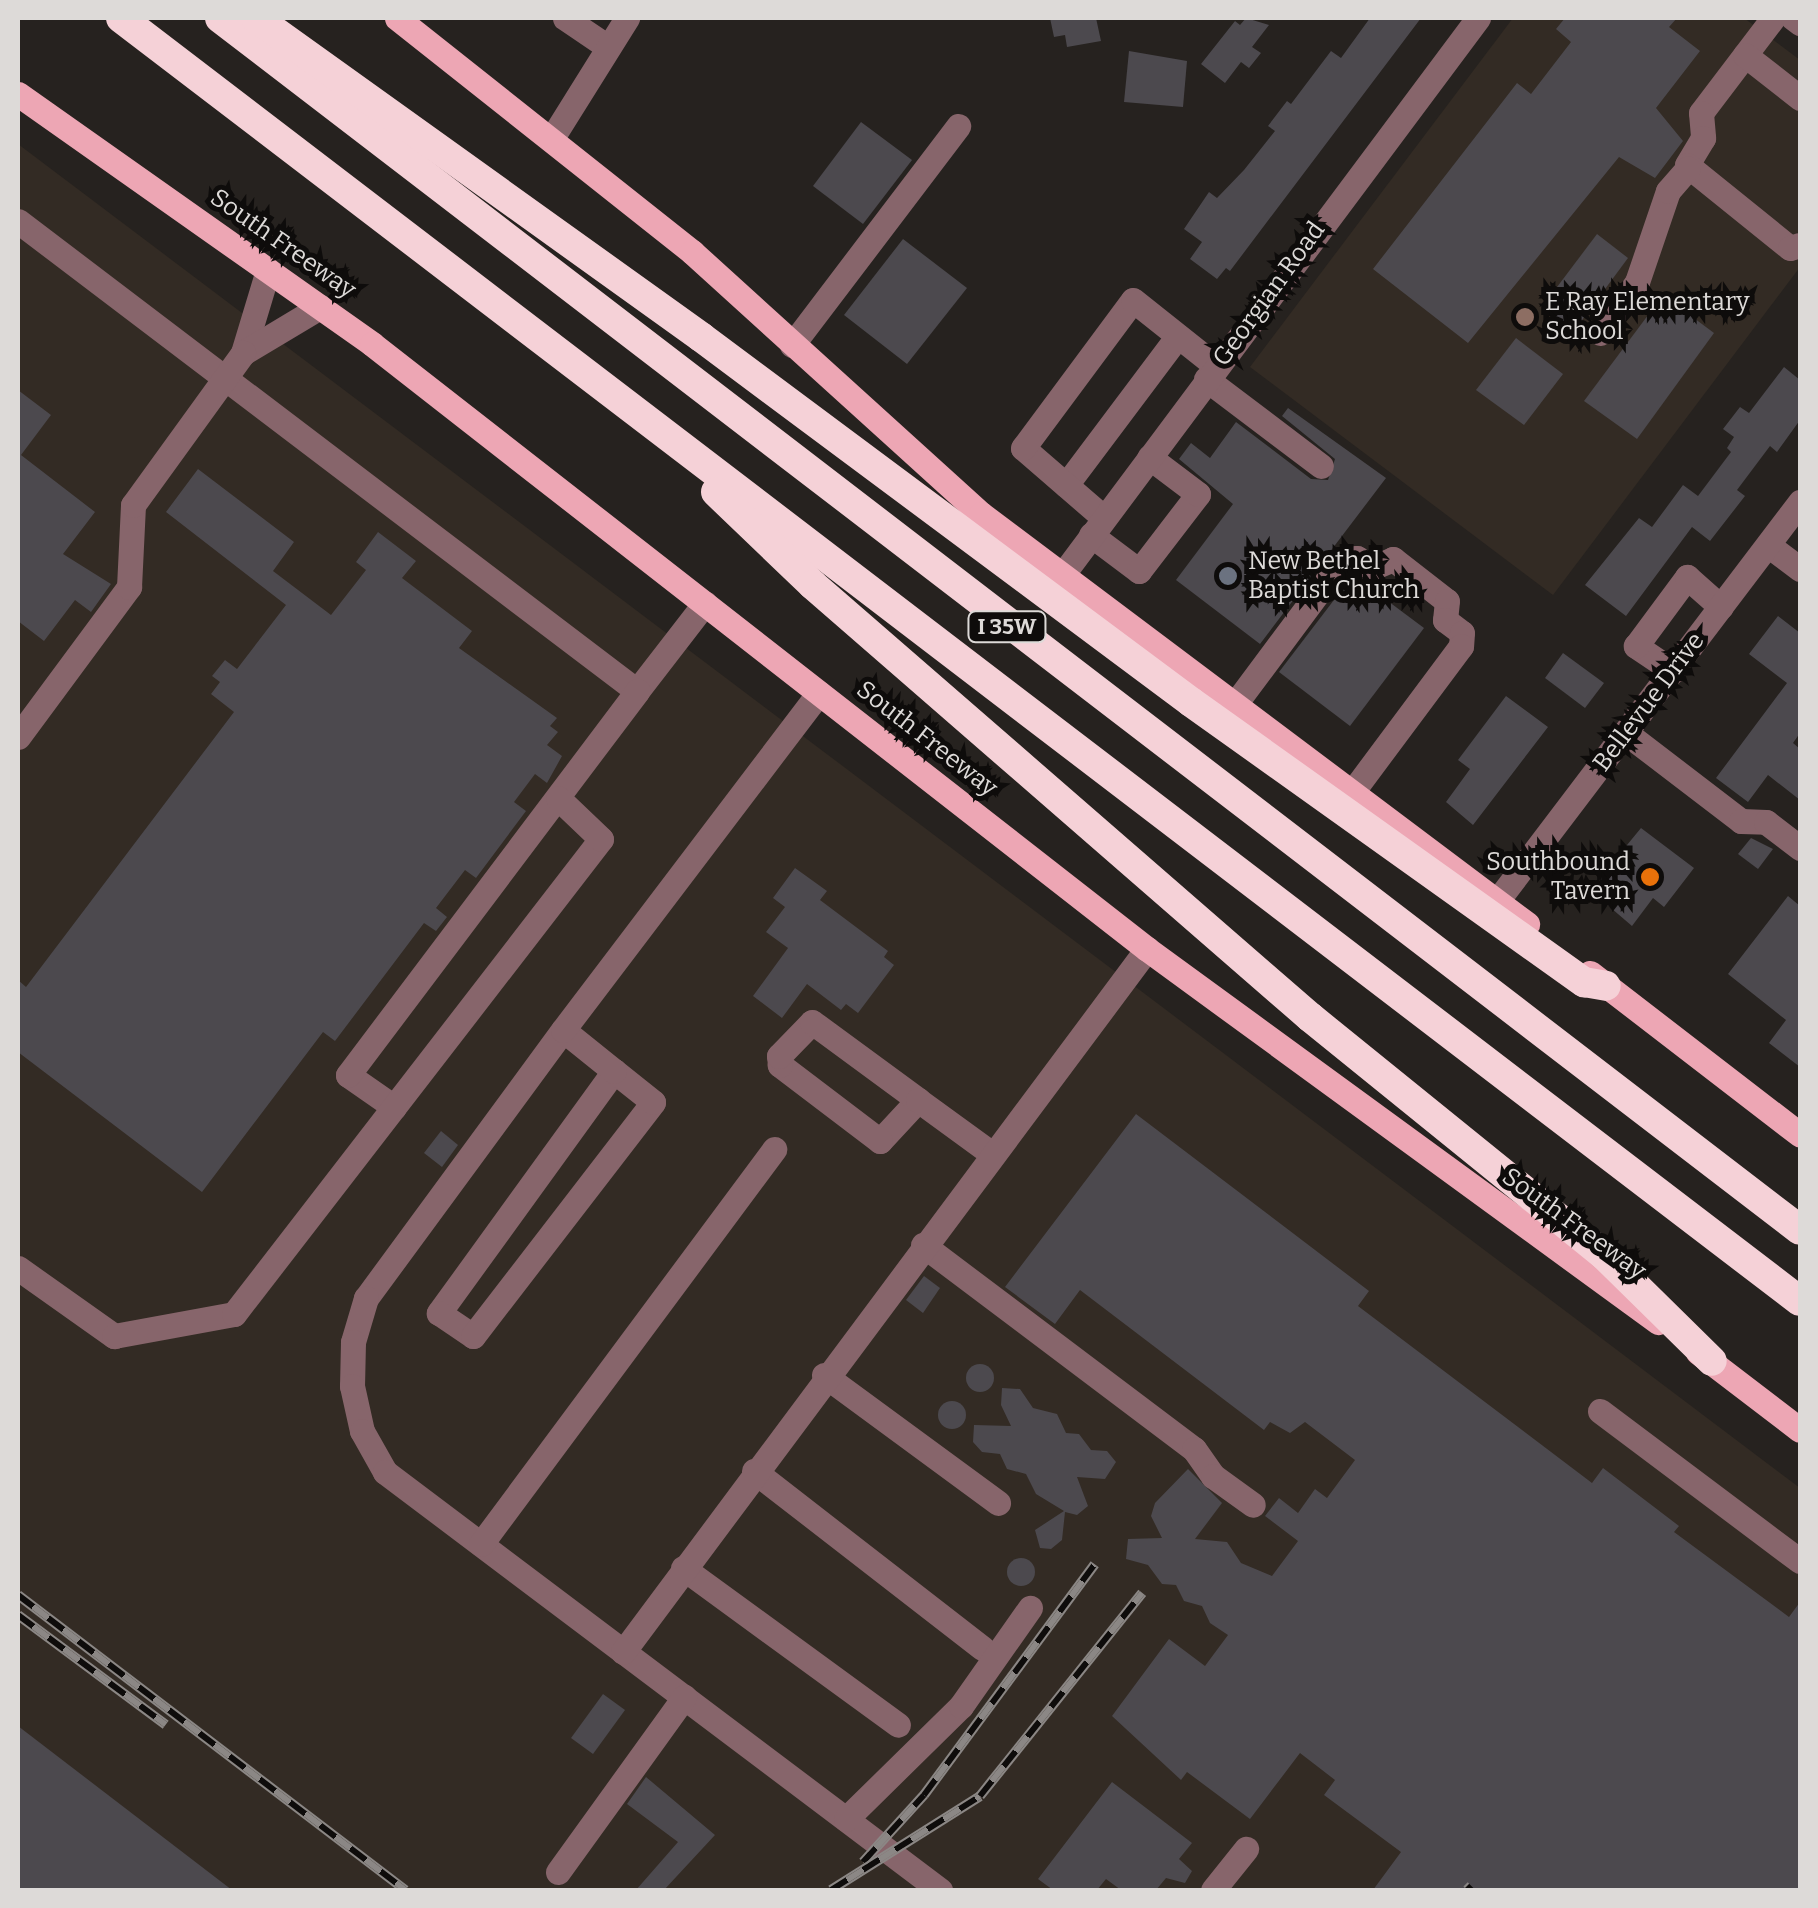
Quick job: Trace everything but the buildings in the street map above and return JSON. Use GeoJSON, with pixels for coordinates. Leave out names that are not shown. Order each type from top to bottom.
{"type":"FeatureCollection","features":[{"type":"Feature","properties":{"kind":"highway","name":"I 35W"},"geometry":{"type":"LineString","coordinates":[[122,18],[1800,1301]]}},
{"type":"Feature","properties":{"kind":"highway","name":"I 35W"},"geometry":{"type":"LineString","coordinates":[[220,18],[1800,1230]]}},
{"type":"Feature","properties":{"kind":"highway"},"geometry":{"type":"LineString","coordinates":[[256,18],[701,337],[1191,702],[1584,982],[1606,986]]}},
{"type":"Feature","properties":{"kind":"highway"},"geometry":{"type":"LineString","coordinates":[[648,421],[812,584],[1310,1017],[1604,1255],[1712,1362]]}},
{"type":"Feature","properties":{"kind":"main road"},"geometry":{"type":"LineString","coordinates":[[397,18],[552,138],[792,344],[981,514],[1800,1135]]}},
{"type":"Feature","properties":{"kind":"main road","name":"South Freeway"},"geometry":{"type":"LineString","coordinates":[[18,94],[320,307],[1147,949],[1800,1430]]}},
{"type":"Feature","properties":{"kind":"street"},"geometry":{"type":"LineString","coordinates":[[565,18],[608,46]]}},
{"type":"Feature","properties":{"kind":"street"},"geometry":{"type":"LineString","coordinates":[[552,138],[626,18]]}},
{"type":"Feature","properties":{"kind":"street","name":"Georgian Road"},"geometry":{"type":"LineString","coordinates":[[1063,574],[1478,18]]}},
{"type":"Feature","properties":{"kind":"street"},"geometry":{"type":"LineString","coordinates":[[1600,334],[1637,282],[1668,191],[1688,168],[1703,138],[1701,114],[1773,18]]}},
{"type":"Feature","properties":{"kind":"street"},"geometry":{"type":"LineString","coordinates":[[1793,18],[1800,23]]}},
{"type":"Feature","properties":{"kind":"street"},"geometry":{"type":"LineString","coordinates":[[1744,55],[1800,98]]}},
{"type":"Feature","properties":{"kind":"street"},"geometry":{"type":"LineString","coordinates":[[792,344],[958,126]]}},
{"type":"Feature","properties":{"kind":"street"},"geometry":{"type":"LineString","coordinates":[[1688,168],[1790,248],[1800,245]]}},
{"type":"Feature","properties":{"kind":"street"},"geometry":{"type":"LineString","coordinates":[[18,221],[637,691]]}},
{"type":"Feature","properties":{"kind":"street"},"geometry":{"type":"LineString","coordinates":[[18,737],[128,588],[133,504],[244,353],[268,270]]}},
{"type":"Feature","properties":{"kind":"street"},"geometry":{"type":"LineString","coordinates":[[1149,457],[1198,494],[1139,571],[1066,485],[1023,448],[1133,300],[1322,466]]}},
{"type":"Feature","properties":{"kind":"street"},"geometry":{"type":"LineString","coordinates":[[244,353],[320,307]]}},
{"type":"Feature","properties":{"kind":"street"},"geometry":{"type":"LineString","coordinates":[[1066,485],[1178,336]]}},
{"type":"Feature","properties":{"kind":"street","name":"Bellevue Drive"},"geometry":{"type":"LineString","coordinates":[[1496,901],[1800,502]]}},
{"type":"Feature","properties":{"kind":"street"},"geometry":{"type":"LineString","coordinates":[[1768,544],[1800,569]]}},
{"type":"Feature","properties":{"kind":"street"},"geometry":{"type":"LineString","coordinates":[[1235,704],[1343,559],[1357,558],[1372,568],[1392,559],[1447,601],[1445,620],[1462,633],[1462,646],[1352,792]]}},
{"type":"Feature","properties":{"kind":"street"},"geometry":{"type":"LineString","coordinates":[[1673,671],[1636,646],[1687,577],[1721,607]]}},
{"type":"Feature","properties":{"kind":"street"},"geometry":{"type":"LineString","coordinates":[[394,1107],[348,1074],[704,603]]}},
{"type":"Feature","properties":{"kind":"street"},"geometry":{"type":"LineString","coordinates":[[820,693],[563,1030],[366,1298],[353,1342],[352,1386],[362,1431],[385,1472],[940,1890]]}},
{"type":"Feature","properties":{"kind":"street"},"geometry":{"type":"LineString","coordinates":[[1626,733],[1741,820],[1766,822],[1800,848]]}},
{"type":"Feature","properties":{"kind":"street"},"geometry":{"type":"LineString","coordinates":[[18,1268],[114,1336],[234,1314],[602,839],[564,789]]}},
{"type":"Feature","properties":{"kind":"street"},"geometry":{"type":"LineString","coordinates":[[623,1652],[824,1375],[1147,949]]}},
{"type":"Feature","properties":{"kind":"street"},"geometry":{"type":"LineString","coordinates":[[918,1100],[880,1141],[780,1065],[779,1056],[812,1022],[992,1154]]}},
{"type":"Feature","properties":{"kind":"street"},"geometry":{"type":"LineString","coordinates":[[563,1030],[653,1102],[473,1336],[439,1313],[614,1071]]}},
{"type":"Feature","properties":{"kind":"street"},"geometry":{"type":"LineString","coordinates":[[481,1544],[774,1150]]}},
{"type":"Feature","properties":{"kind":"street"},"geometry":{"type":"LineString","coordinates":[[923,1245],[1194,1449],[1213,1476],[1253,1505]]}},
{"type":"Feature","properties":{"kind":"street"},"geometry":{"type":"LineString","coordinates":[[824,1375],[998,1503]]}},
{"type":"Feature","properties":{"kind":"street"},"geometry":{"type":"LineString","coordinates":[[1600,1411],[1800,1562]]}},
{"type":"Feature","properties":{"kind":"street"},"geometry":{"type":"LineString","coordinates":[[754,1472],[982,1648]]}},
{"type":"Feature","properties":{"kind":"street"},"geometry":{"type":"LineString","coordinates":[[684,1568],[898,1725]]}},
{"type":"Feature","properties":{"kind":"street"},"geometry":{"type":"LineString","coordinates":[[846,1819],[961,1706],[1030,1608]]}},
{"type":"Feature","properties":{"kind":"street"},"geometry":{"type":"LineString","coordinates":[[558,1872],[684,1697]]}},
{"type":"Feature","properties":{"kind":"street"},"geometry":{"type":"LineString","coordinates":[[1213,1890],[1246,1848]]}},
{"type":"Feature","properties":{"kind":"shaded area","name":"E Ray Elementary School"},"geometry":{"type":"Polygon","coordinates":[[[1513,18],[1744,18],[1800,60],[1800,267],[1553,595],[1250,367],[1513,18]]]}},
{"type":"Feature","properties":{"kind":"shaded area"},"geometry":{"type":"Polygon","coordinates":[[[18,144],[1800,1488],[1800,1890],[18,1890],[18,144]]]}},
{"type":"Feature","properties":{"kind":"railway"},"geometry":{"type":"LineString","coordinates":[[863,1862],[924,1795],[1095,1564]]}},
{"type":"Feature","properties":{"kind":"railway"},"geometry":{"type":"LineString","coordinates":[[831,1890],[980,1796],[1142,1593]]}},
{"type":"Feature","properties":{"kind":"railway"},"geometry":{"type":"LineString","coordinates":[[18,1595],[405,1890]]}},
{"type":"Feature","properties":{"kind":"railway"},"geometry":{"type":"LineString","coordinates":[[18,1615],[166,1725]]}},
{"type":"Feature","properties":{"kind":"railway"},"geometry":{"type":"LineString","coordinates":[[1467,1890],[1471,1886]]}},
{"type":"Feature","properties":{"kind":"place","name":"E Ray Elementary School"},"geometry":{"type":"Point","coordinates":[1525,317]}},
{"type":"Feature","properties":{"kind":"place","name":"New Bethel Baptist Church"},"geometry":{"type":"Point","coordinates":[1228,576]}},
{"type":"Feature","properties":{"kind":"place","name":"Southbound Tavern"},"geometry":{"type":"Point","coordinates":[1650,877]}}]}
